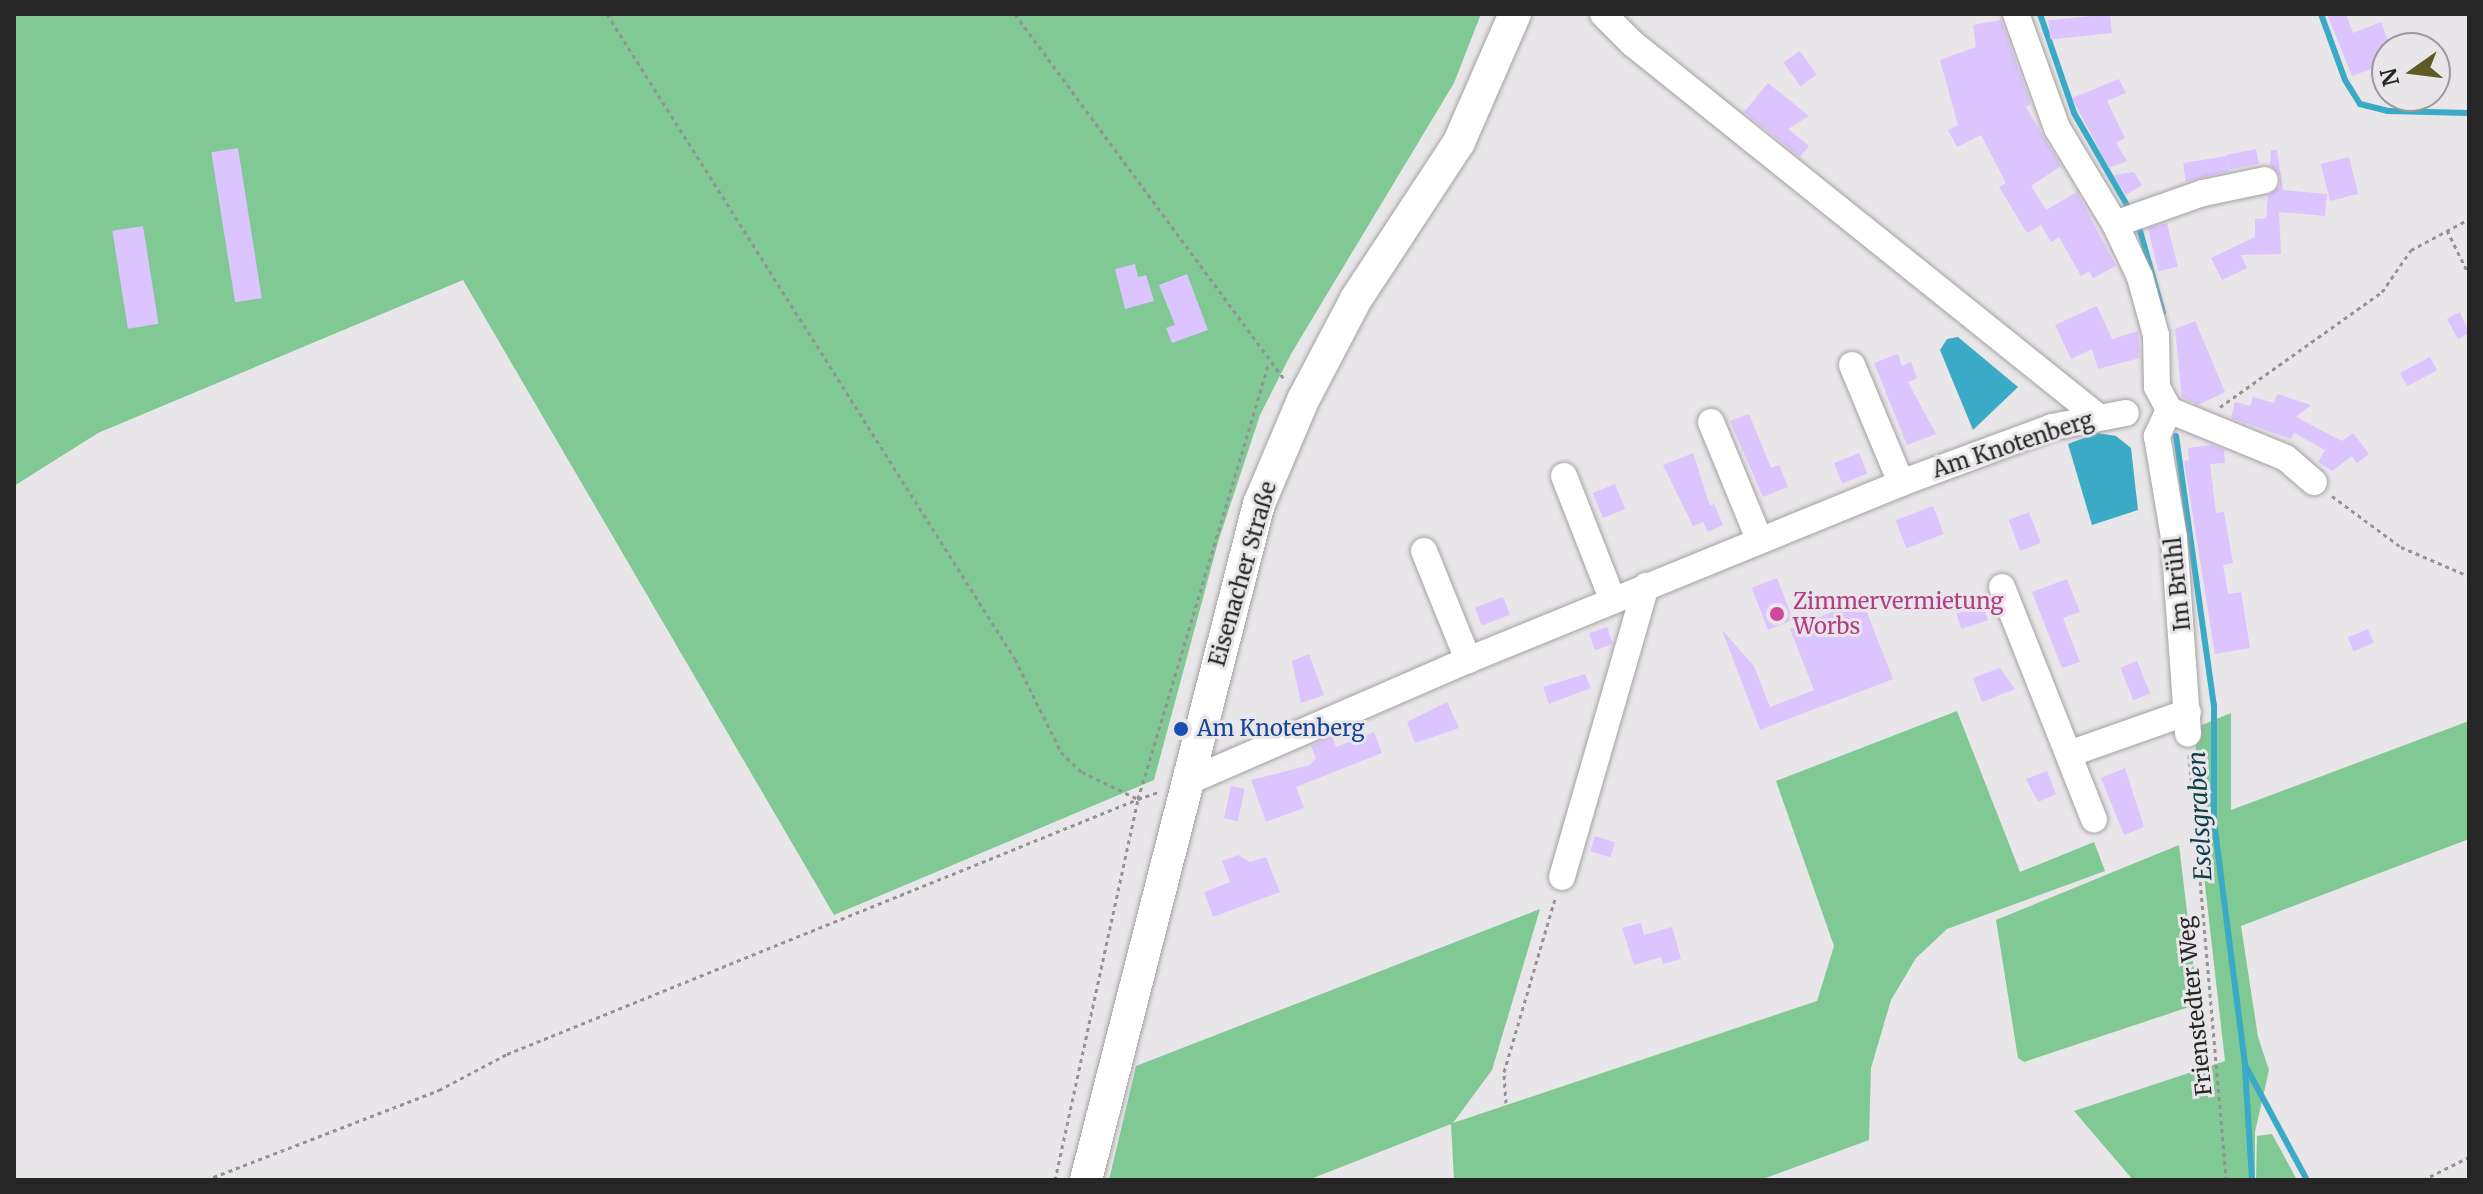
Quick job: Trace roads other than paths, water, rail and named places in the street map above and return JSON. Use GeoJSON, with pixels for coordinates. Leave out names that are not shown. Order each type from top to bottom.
{"type":"FeatureCollection","features":[{"type":"Feature","properties":{"kind":"main road","name":"Eisenacher Straße"},"geometry":{"type":"LineString","coordinates":[[1086,1180],[1185,783],[1259,504],[1303,400],[1356,299],[1459,142],[1515,14]]}},
{"type":"Feature","properties":{"kind":"street"},"geometry":{"type":"LineString","coordinates":[[1603,14],[1632,43],[2097,416]]}},
{"type":"Feature","properties":{"kind":"street"},"geometry":{"type":"LineString","coordinates":[[2016,14],[2057,128],[2115,224],[2140,277],[2156,335],[2172,406],[2157,436],[2126,413]]}},
{"type":"Feature","properties":{"kind":"street"},"geometry":{"type":"LineString","coordinates":[[2115,224],[2203,193],[2265,180]]}},
{"type":"Feature","properties":{"kind":"street"},"geometry":{"type":"LineString","coordinates":[[1852,365],[1901,483]]}},
{"type":"Feature","properties":{"kind":"street"},"geometry":{"type":"LineString","coordinates":[[2126,413],[2172,406],[2286,458],[2314,482]]}},
{"type":"Feature","properties":{"kind":"street","name":"Am Knotenberg"},"geometry":{"type":"LineString","coordinates":[[1185,783],[1468,660],[1901,483],[2097,416],[2126,413]]}},
{"type":"Feature","properties":{"kind":"street"},"geometry":{"type":"LineString","coordinates":[[1711,422],[1759,539]]}},
{"type":"Feature","properties":{"kind":"street","name":"Im Brühl"},"geometry":{"type":"LineString","coordinates":[[2069,754],[2188,723],[2174,538],[2157,436]]}},
{"type":"Feature","properties":{"kind":"street"},"geometry":{"type":"LineString","coordinates":[[1564,476],[1613,601]]}},
{"type":"Feature","properties":{"kind":"street"},"geometry":{"type":"LineString","coordinates":[[1424,551],[1468,660]]}},
{"type":"Feature","properties":{"kind":"street"},"geometry":{"type":"LineString","coordinates":[[1562,877],[1646,586]]}},
{"type":"Feature","properties":{"kind":"street"},"geometry":{"type":"LineString","coordinates":[[2002,587],[2094,819]]}},
{"type":"Feature","properties":{"kind":"water"},"geometry":{"type":"Polygon","coordinates":[[[1958,337],[2018,387],[1973,430],[1940,350],[1947,339],[1958,337]]]}},
{"type":"Feature","properties":{"kind":"water"},"geometry":{"type":"Polygon","coordinates":[[[2097,433],[2116,436],[2131,448],[2138,510],[2092,525],[2068,444],[2097,433]]]}},
{"type":"Feature","properties":{"kind":"waterway","name":"Eselsgraben"},"geometry":{"type":"LineString","coordinates":[[2040,14],[2074,113],[2128,207]]}},
{"type":"Feature","properties":{"kind":"waterway"},"geometry":{"type":"LineString","coordinates":[[2321,14],[2345,80],[2360,104],[2388,111],[2469,113]]}},
{"type":"Feature","properties":{"kind":"waterway","name":"Eselsgraben"},"geometry":{"type":"LineString","coordinates":[[2139,227],[2163,313]]}},
{"type":"Feature","properties":{"kind":"waterway","name":"Eselsgraben"},"geometry":{"type":"LineString","coordinates":[[2176,436],[2214,705],[2214,822],[2245,1065],[2307,1180]]}},
{"type":"Feature","properties":{"kind":"waterway"},"geometry":{"type":"LineString","coordinates":[[2245,1068],[2252,1180]]}},
{"type":"Feature","properties":{"kind":"place","name":"Zimmervermietung Worbs"},"geometry":{"type":"Point","coordinates":[1777,614]}},
{"type":"Feature","properties":{"kind":"place","name":"Am Knotenberg"},"geometry":{"type":"Point","coordinates":[1181,729]}}]}
